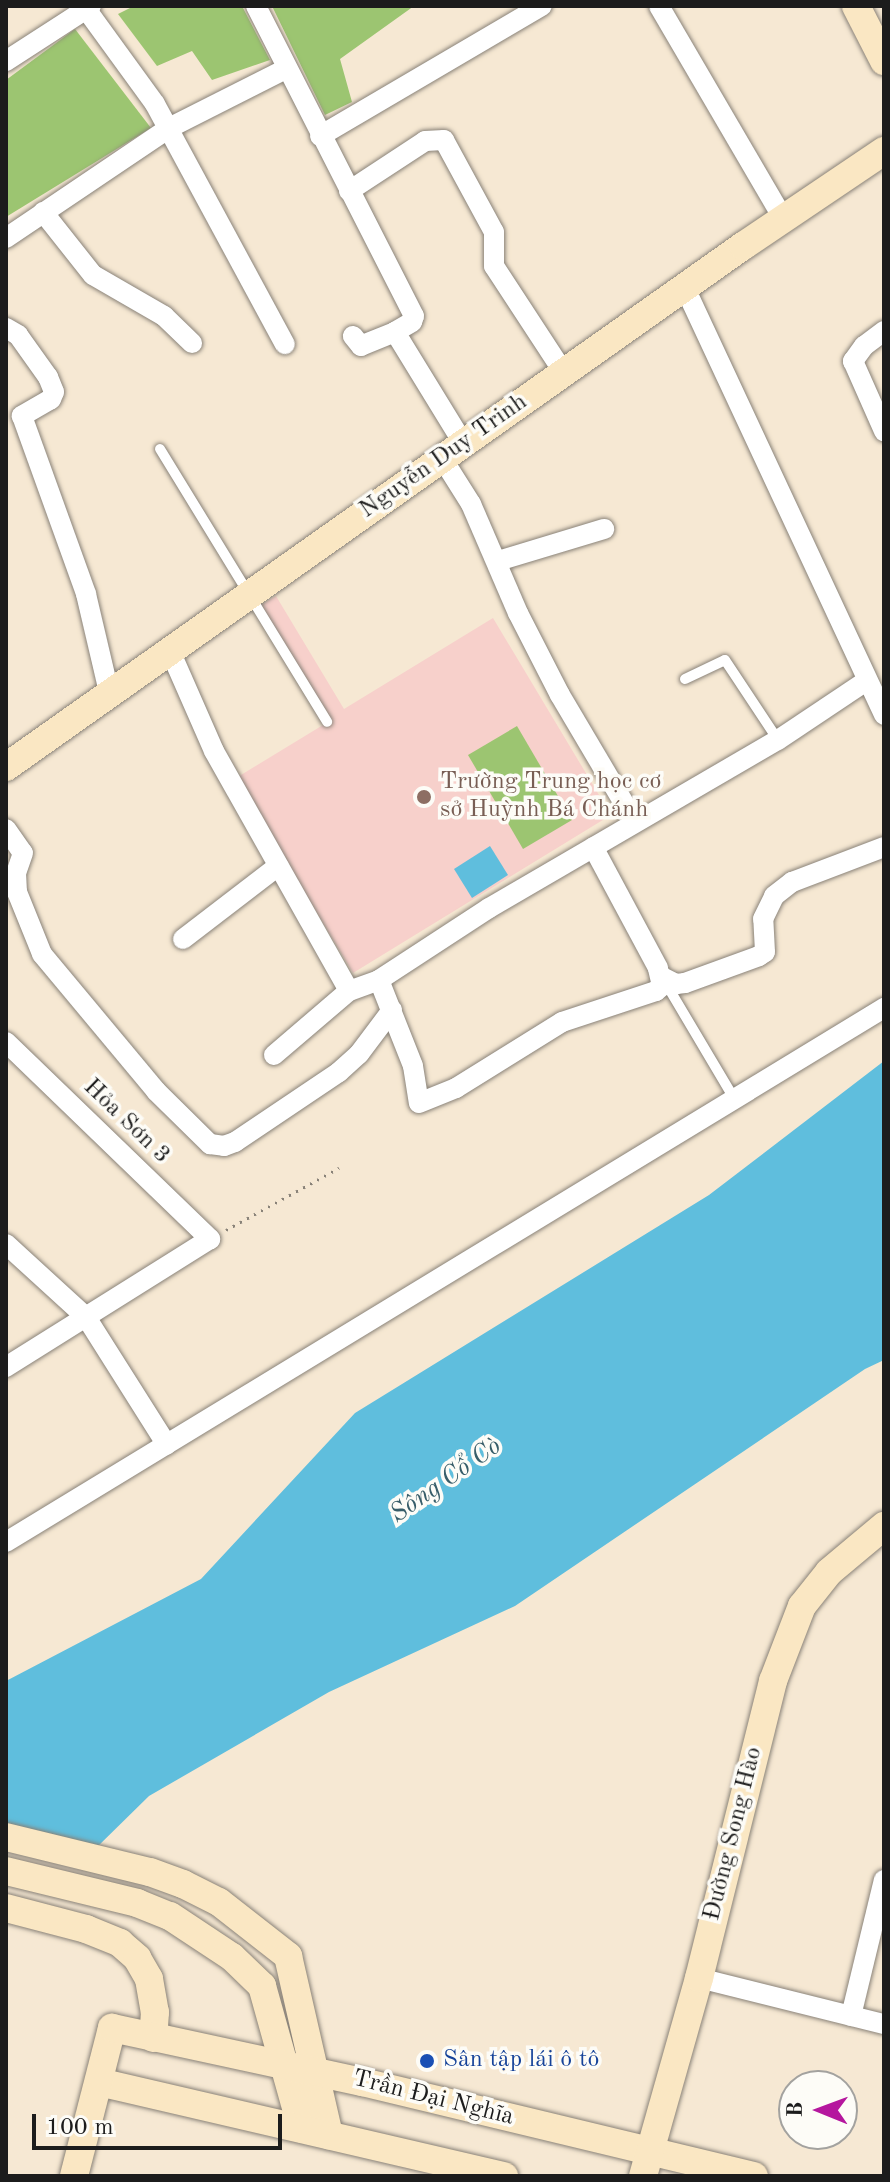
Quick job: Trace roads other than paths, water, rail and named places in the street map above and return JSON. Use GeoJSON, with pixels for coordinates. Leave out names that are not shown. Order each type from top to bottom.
{"type":"FeatureCollection","features":[{"type":"Feature","properties":{"kind":"main road"},"geometry":{"type":"LineString","coordinates":[[856,6],[884,61]]}},
{"type":"Feature","properties":{"kind":"main road","name":"Nguyễn Duy Trinh"},"geometry":{"type":"LineString","coordinates":[[6,767],[452,451],[884,151]]}},
{"type":"Feature","properties":{"kind":"main road","name":"Đường Song Hào"},"geometry":{"type":"LineString","coordinates":[[646,2163],[699,1978],[773,1681],[802,1606],[829,1572],[884,1526]]}},
{"type":"Feature","properties":{"kind":"main road"},"geometry":{"type":"LineString","coordinates":[[6,1837],[172,1880],[219,1902],[288,1956],[314,2072],[315,2132]]}},
{"type":"Feature","properties":{"kind":"main road"},"geometry":{"type":"LineString","coordinates":[[6,1871],[137,1903],[170,1916],[232,1957],[262,1986],[284,2065],[315,2132]]}},
{"type":"Feature","properties":{"kind":"main road"},"geometry":{"type":"LineString","coordinates":[[120,1943],[137,1903]]}},
{"type":"Feature","properties":{"kind":"main road"},"geometry":{"type":"LineString","coordinates":[[6,1908],[86,1929],[120,1943],[137,1958],[149,1979],[155,2012],[153,2038]]}},
{"type":"Feature","properties":{"kind":"main road","name":"Trần Đại Nghĩa"},"geometry":{"type":"LineString","coordinates":[[99,2082],[112,2028],[314,2072],[646,2163],[754,2176]]}},
{"type":"Feature","properties":{"kind":"main road"},"geometry":{"type":"LineString","coordinates":[[74,2176],[99,2082],[504,2176]]}},
{"type":"Feature","properties":{"kind":"street"},"geometry":{"type":"LineString","coordinates":[[256,6],[320,136],[412,310],[412,322],[395,332],[361,346],[353,336]]}},
{"type":"Feature","properties":{"kind":"street"},"geometry":{"type":"LineString","coordinates":[[320,136],[542,6]]}},
{"type":"Feature","properties":{"kind":"street"},"geometry":{"type":"LineString","coordinates":[[659,6],[784,220]]}},
{"type":"Feature","properties":{"kind":"street"},"geometry":{"type":"LineString","coordinates":[[6,61],[88,7],[169,128],[285,344]]}},
{"type":"Feature","properties":{"kind":"street"},"geometry":{"type":"LineString","coordinates":[[6,238],[169,128],[286,69]]}},
{"type":"Feature","properties":{"kind":"street"},"geometry":{"type":"LineString","coordinates":[[349,191],[425,141],[444,140],[494,232],[494,266],[564,373]]}},
{"type":"Feature","properties":{"kind":"street"},"geometry":{"type":"LineString","coordinates":[[43,212],[93,275],[164,316],[192,343]]}},
{"type":"Feature","properties":{"kind":"street"},"geometry":{"type":"LineString","coordinates":[[685,288],[884,715]]}},
{"type":"Feature","properties":{"kind":"street"},"geometry":{"type":"LineString","coordinates":[[6,328],[18,335],[48,377],[54,392],[51,399],[14,420],[86,594],[110,696]]}},
{"type":"Feature","properties":{"kind":"street"},"geometry":{"type":"LineString","coordinates":[[884,331],[864,346],[853,361],[884,431]]}},
{"type":"Feature","properties":{"kind":"street"},"geometry":{"type":"LineString","coordinates":[[395,332],[452,451],[471,504],[518,613],[560,695],[635,822]]}},
{"type":"Feature","properties":{"kind":"street"},"geometry":{"type":"LineString","coordinates":[[498,561],[604,529]]}},
{"type":"Feature","properties":{"kind":"street"},"geometry":{"type":"LineString","coordinates":[[171,653],[214,751],[349,991]]}},
{"type":"Feature","properties":{"kind":"street"},"geometry":{"type":"LineString","coordinates":[[274,1055],[349,991],[379,980],[489,908],[778,740],[866,681]]}},
{"type":"Feature","properties":{"kind":"street"},"geometry":{"type":"LineString","coordinates":[[6,829],[23,853],[16,873],[17,892],[42,954],[156,1091],[210,1144],[224,1146],[235,1142],[328,1080],[359,1054],[392,1010]]}},
{"type":"Feature","properties":{"kind":"street"},"geometry":{"type":"LineString","coordinates":[[379,980],[413,1066],[419,1103],[456,1088],[562,1022],[656,991],[662,986],[662,977],[593,847]]}},
{"type":"Feature","properties":{"kind":"street"},"geometry":{"type":"LineString","coordinates":[[662,977],[676,984],[685,983],[759,956],[765,952],[763,919],[774,896],[792,882],[884,847]]}},
{"type":"Feature","properties":{"kind":"street"},"geometry":{"type":"LineString","coordinates":[[183,939],[278,866]]}},
{"type":"Feature","properties":{"kind":"street"},"geometry":{"type":"LineString","coordinates":[[6,1542],[884,1008]]}},
{"type":"Feature","properties":{"kind":"street","name":"Hỏa Sơn 3"},"geometry":{"type":"LineString","coordinates":[[6,1042],[210,1239],[86,1317]]}},
{"type":"Feature","properties":{"kind":"street"},"geometry":{"type":"LineString","coordinates":[[6,1244],[86,1317],[167,1445]]}},
{"type":"Feature","properties":{"kind":"street"},"geometry":{"type":"LineString","coordinates":[[6,1367],[86,1317]]}},
{"type":"Feature","properties":{"kind":"street"},"geometry":{"type":"LineString","coordinates":[[851,2016],[884,1880]]}},
{"type":"Feature","properties":{"kind":"street"},"geometry":{"type":"LineString","coordinates":[[699,1978],[884,2024]]}},
{"type":"Feature","properties":{"kind":"lane"},"geometry":{"type":"LineString","coordinates":[[160,449],[327,722]]}},
{"type":"Feature","properties":{"kind":"lane"},"geometry":{"type":"LineString","coordinates":[[685,679],[725,660],[778,740]]}},
{"type":"Feature","properties":{"kind":"lane"},"geometry":{"type":"LineString","coordinates":[[662,977],[734,1098]]}},
{"type":"Feature","properties":{"kind":"water"},"geometry":{"type":"Polygon","coordinates":[[[490,846],[508,875],[472,898],[454,869],[490,846]]]}},
{"type":"Feature","properties":{"kind":"water","name":"Sông Cổ Cò"},"geometry":{"type":"Polygon","coordinates":[[[884,1061],[884,1360],[865,1369],[515,1606],[329,1692],[149,1796],[93,1851],[6,1828],[6,1681],[201,1579],[355,1413],[709,1195],[884,1061]]]}},
{"type":"Feature","properties":{"kind":"place","name":"Trường Trung học cơ sở Huỳnh Bá Chánh"},"geometry":{"type":"Point","coordinates":[424,797]}},
{"type":"Feature","properties":{"kind":"place","name":"Sân tập lái ô tô"},"geometry":{"type":"Point","coordinates":[427,2061]}}]}
